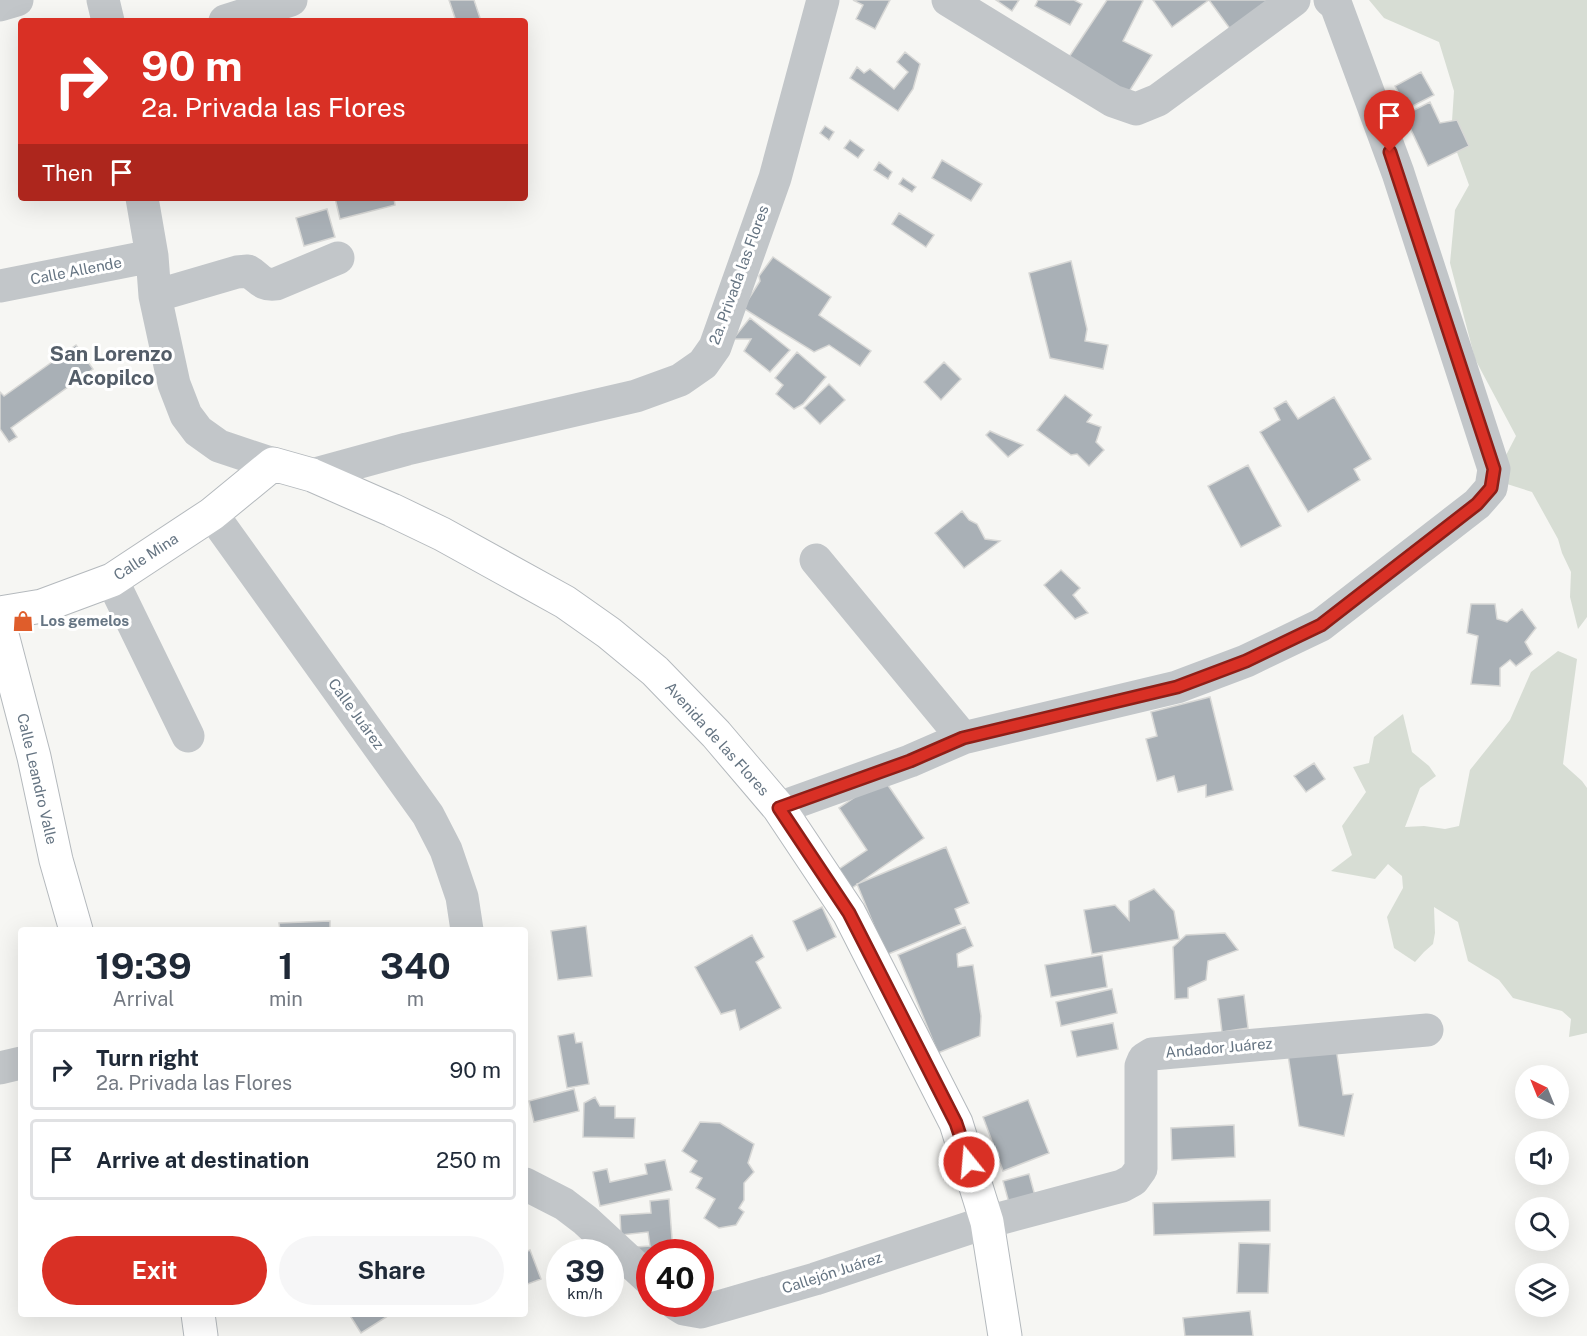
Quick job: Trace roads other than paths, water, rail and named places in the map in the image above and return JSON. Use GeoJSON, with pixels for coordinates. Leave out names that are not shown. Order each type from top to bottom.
{"type":"FeatureCollection","features":[{"type":"Feature","properties":{"kind":"street"},"geometry":{"type":"LineString","coordinates":[[0,4],[17,0]]}},
{"type":"Feature","properties":{"kind":"street"},"geometry":{"type":"LineString","coordinates":[[103,0],[107,18]]}},
{"type":"Feature","properties":{"kind":"street"},"geometry":{"type":"LineString","coordinates":[[234,18],[291,0]]}},
{"type":"Feature","properties":{"kind":"street","name":"2a. Privada las Flores"},"geometry":{"type":"LineString","coordinates":[[312,475],[418,447],[636,396],[680,380],[703,364],[715,347],[775,178],[823,0]]}},
{"type":"Feature","properties":{"kind":"street"},"geometry":{"type":"LineString","coordinates":[[948,0],[1113,101],[1136,109],[1158,100],[1294,0]]}},
{"type":"Feature","properties":{"kind":"street"},"geometry":{"type":"LineString","coordinates":[[779,808],[910,761],[963,738],[1177,687],[1246,661],[1321,625],[1477,504],[1491,488],[1494,469],[1402,184],[1336,6],[1330,0]]}},
{"type":"Feature","properties":{"kind":"street"},"geometry":{"type":"LineString","coordinates":[[143,201],[152,256],[155,296],[174,384],[186,415],[198,431],[219,446],[273,464]]}},
{"type":"Feature","properties":{"kind":"street","name":"Calle Allende"},"geometry":{"type":"LineString","coordinates":[[0,286],[152,256]]}},
{"type":"Feature","properties":{"kind":"street"},"geometry":{"type":"LineString","coordinates":[[155,296],[237,272],[248,271],[262,282],[269,285],[276,284],[338,258]]}},
{"type":"Feature","properties":{"kind":"street","name":"Avenida de las Flores"},"geometry":{"type":"LineString","coordinates":[[273,464],[312,475],[442,534],[565,602],[655,670],[716,734],[779,808],[849,913],[956,1123],[987,1222],[1005,1336]]}},
{"type":"Feature","properties":{"kind":"street","name":"Calle Mina"},"geometry":{"type":"LineString","coordinates":[[0,613],[42,606],[112,580],[212,514],[273,464]]}},
{"type":"Feature","properties":{"kind":"street","name":"Calle Juárez"},"geometry":{"type":"LineString","coordinates":[[212,514],[428,815],[446,850],[462,897],[467,927]]}},
{"type":"Feature","properties":{"kind":"street"},"geometry":{"type":"LineString","coordinates":[[816,560],[963,738]]}},
{"type":"Feature","properties":{"kind":"street"},"geometry":{"type":"LineString","coordinates":[[112,580],[188,736]]}},
{"type":"Feature","properties":{"kind":"street","name":"Calle Leandro Valle"},"geometry":{"type":"LineString","coordinates":[[0,627],[34,757],[56,860],[75,927]]}},
{"type":"Feature","properties":{"kind":"street","name":"Andador Juárez"},"geometry":{"type":"LineString","coordinates":[[987,1222],[1122,1186],[1133,1180],[1141,1169],[1141,1066],[1144,1059],[1152,1054],[1427,1030]]}},
{"type":"Feature","properties":{"kind":"street"},"geometry":{"type":"LineString","coordinates":[[0,1068],[18,1064]]}},
{"type":"Feature","properties":{"kind":"street"},"geometry":{"type":"LineString","coordinates":[[528,1186],[564,1204],[585,1220],[636,1267]]}},
{"type":"Feature","properties":{"kind":"street","name":"Callejón Juárez"},"geometry":{"type":"LineString","coordinates":[[714,1308],[815,1279],[987,1222]]}},
{"type":"Feature","properties":{"kind":"street"},"geometry":{"type":"LineString","coordinates":[[198,1317],[201,1336]]}},
{"type":"Feature","properties":{"kind":"place","name":"Los gemelos"},"geometry":{"type":"Point","coordinates":[23,621]}},
{"type":"Feature","properties":{"kind":"district","name":"San Lorenzo Acopilco"},"geometry":{"type":"Point","coordinates":[111,366]}}]}
